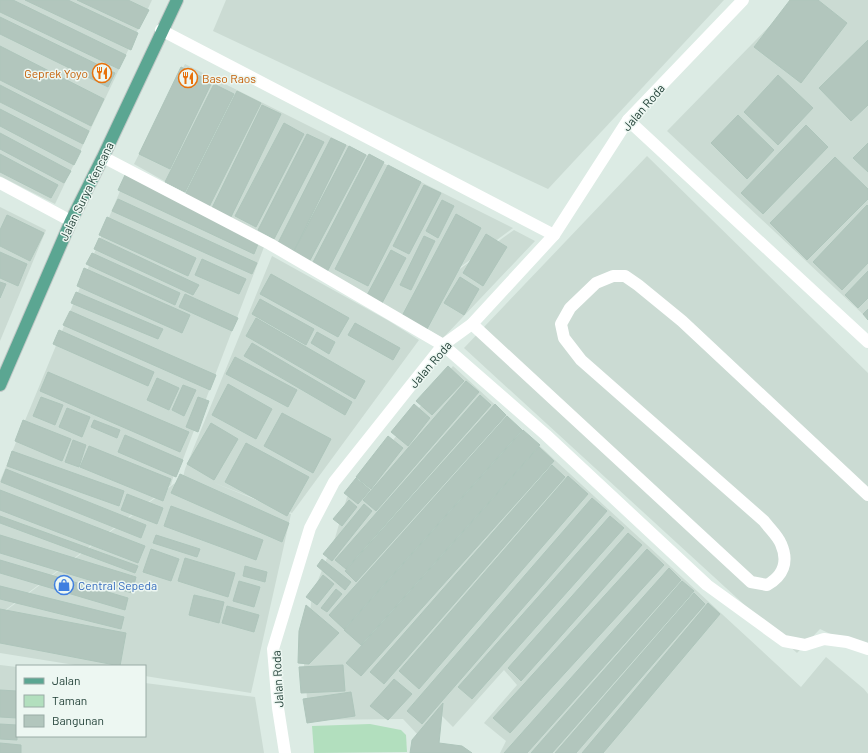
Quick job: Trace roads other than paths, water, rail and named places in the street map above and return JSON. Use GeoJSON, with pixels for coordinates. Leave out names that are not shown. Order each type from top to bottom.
{"type":"FeatureCollection","features":[{"type":"Feature","properties":{"kind":"main road","name":"Jalan Surya Kencana"},"geometry":{"type":"LineString","coordinates":[[0,385],[70,221],[103,157],[161,30],[177,0]]}},
{"type":"Feature","properties":{"kind":"street","name":"Jalan Roda"},"geometry":{"type":"LineString","coordinates":[[285,753],[278,708],[273,649],[310,528],[334,482],[443,345],[472,324],[554,235],[628,120],[743,0]]}},
{"type":"Feature","properties":{"kind":"street"},"geometry":{"type":"LineString","coordinates":[[161,30],[554,235]]}},
{"type":"Feature","properties":{"kind":"street"},"geometry":{"type":"LineString","coordinates":[[628,120],[868,342]]}},
{"type":"Feature","properties":{"kind":"street"},"geometry":{"type":"LineString","coordinates":[[103,157],[270,244],[443,345],[557,446],[708,585],[784,642],[805,645],[824,639],[847,642],[868,649]]}},
{"type":"Feature","properties":{"kind":"street"},"geometry":{"type":"LineString","coordinates":[[0,183],[70,221]]}},
{"type":"Feature","properties":{"kind":"street"},"geometry":{"type":"LineString","coordinates":[[472,324],[751,582],[767,585],[776,580],[782,572],[785,562],[781,544],[764,521],[581,360],[564,338],[561,324],[570,308],[596,283],[613,276],[625,276],[638,285],[682,321],[868,495]]}},
{"type":"Feature","properties":{"kind":"place","name":"Geprek Yoyo"},"geometry":{"type":"Point","coordinates":[102,73]}},
{"type":"Feature","properties":{"kind":"place","name":"Baso Raos"},"geometry":{"type":"Point","coordinates":[188,78]}},
{"type":"Feature","properties":{"kind":"place","name":"Central Sepeda"},"geometry":{"type":"Point","coordinates":[64,585]}}]}
